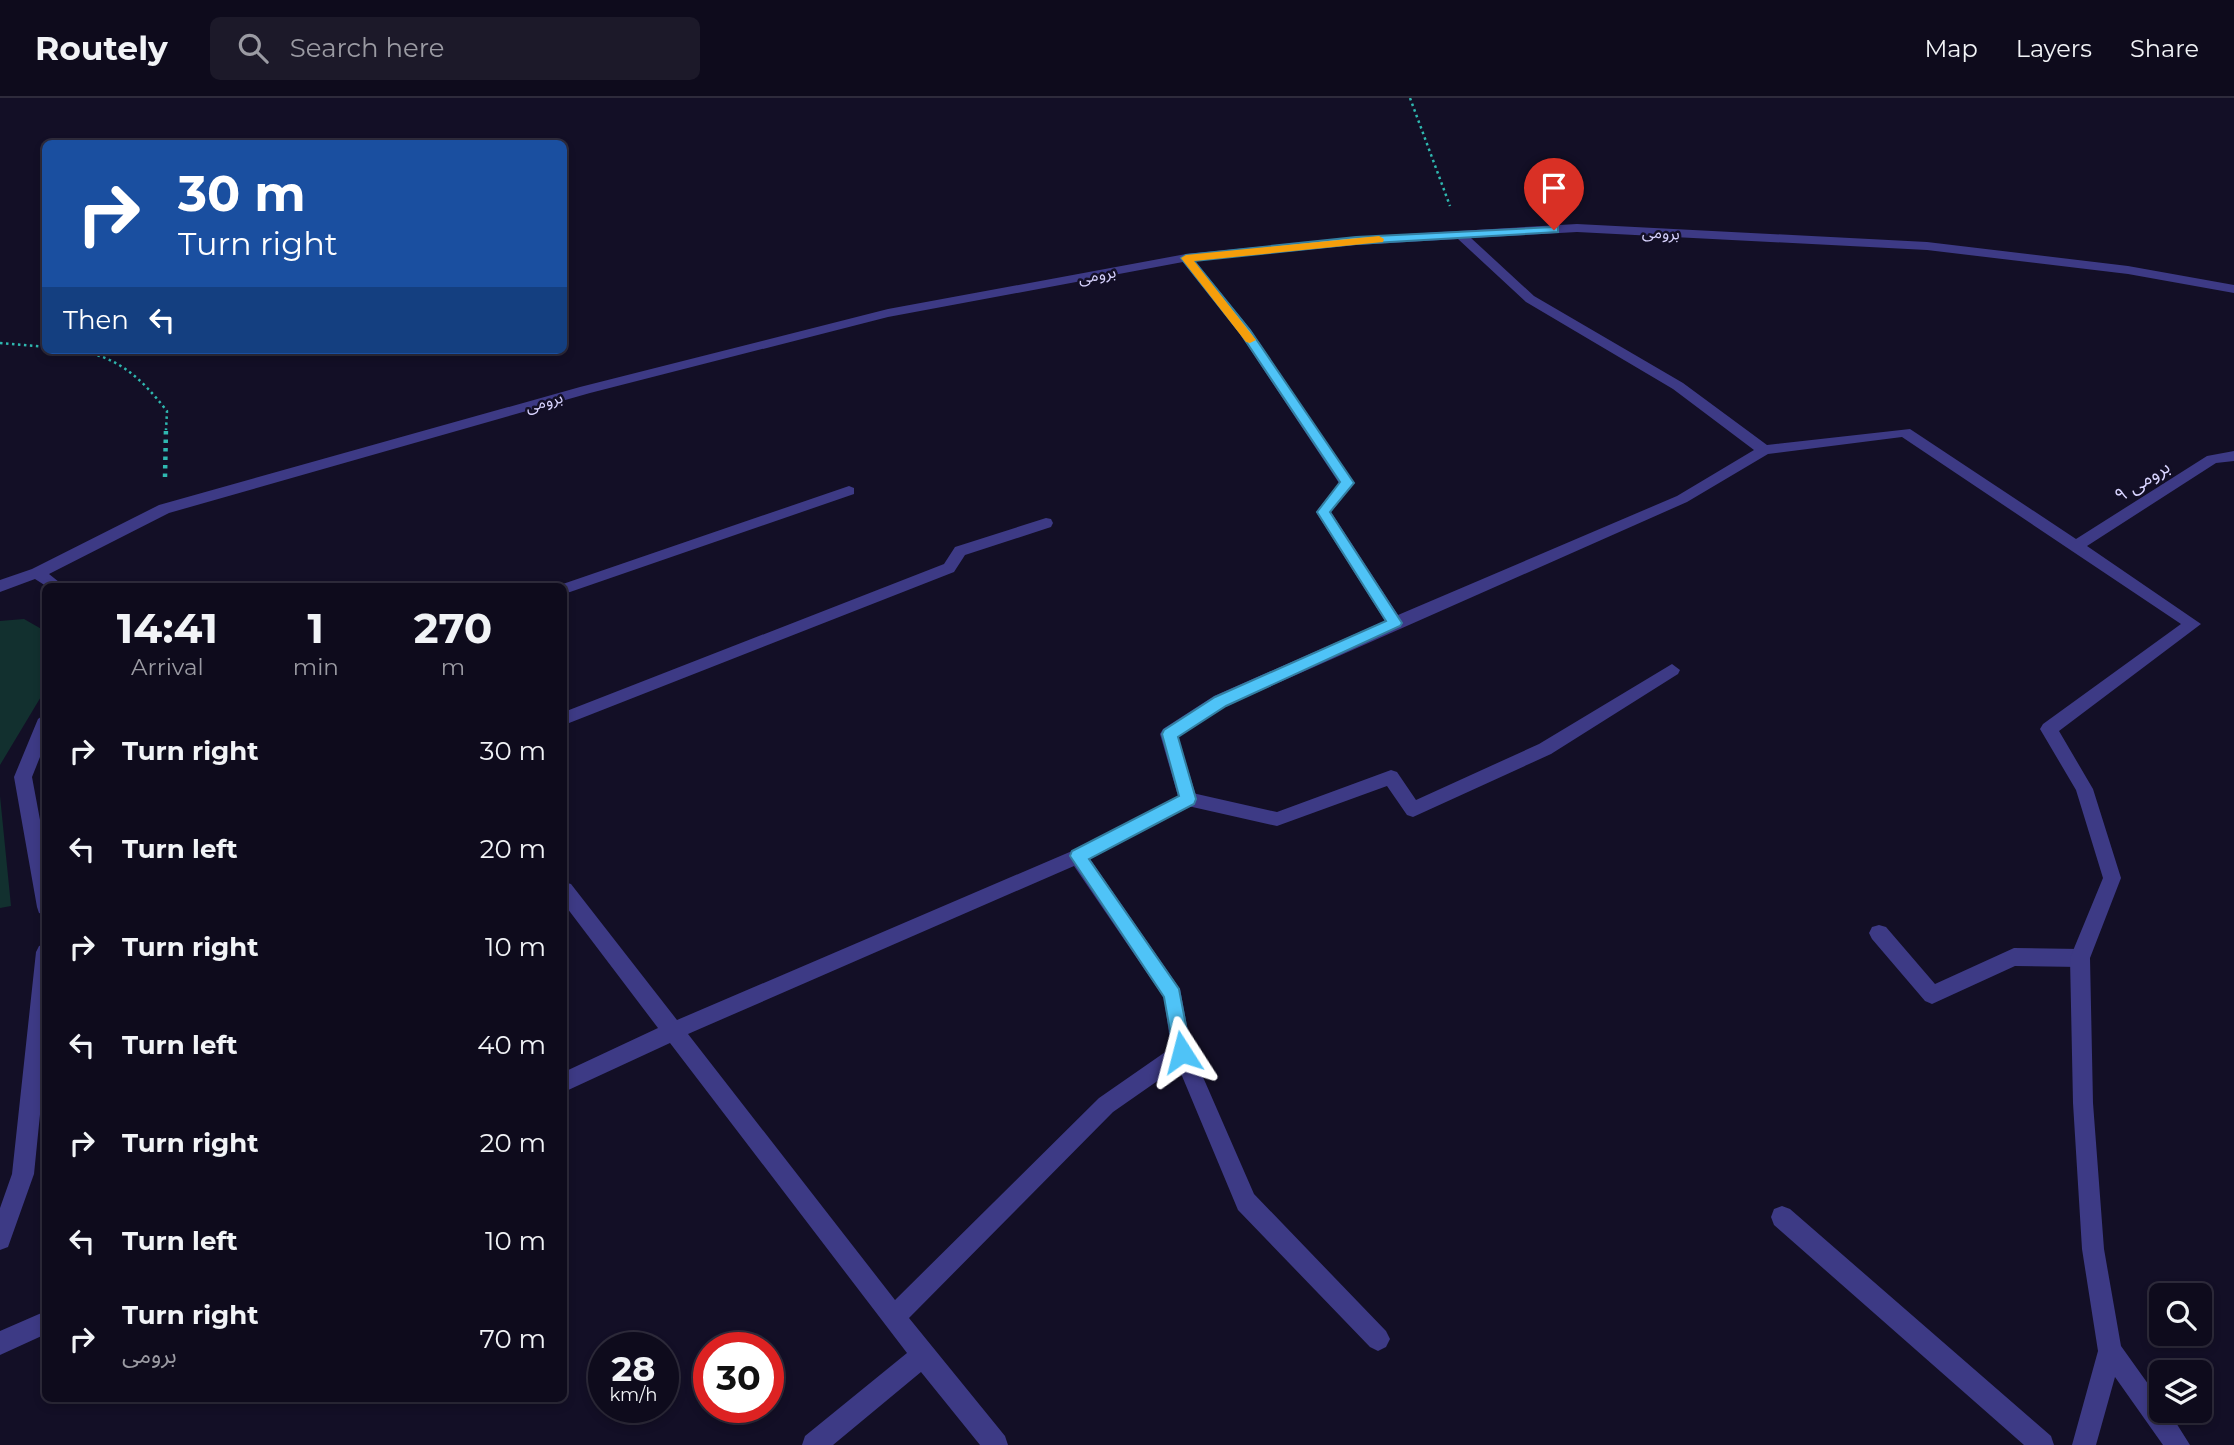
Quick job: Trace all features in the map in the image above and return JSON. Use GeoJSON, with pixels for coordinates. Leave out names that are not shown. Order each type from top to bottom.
{"type":"FeatureCollection","features":[{"type":"Feature","properties":{"kind":"street","name":"برومی"},"geometry":{"type":"LineString","coordinates":[[0,586],[37,573],[164,509],[585,390],[888,313],[1186,258],[1356,241],[1577,228],[1927,246],[2129,270],[2232,290]]}},
{"type":"Feature","properties":{"kind":"street"},"geometry":{"type":"LineString","coordinates":[[1461,235],[1530,299],[1678,386],[1764,450]]}},
{"type":"Feature","properties":{"kind":"street"},"geometry":{"type":"LineString","coordinates":[[1186,258],[1245,332],[1347,483],[1323,512],[1395,623]]}},
{"type":"Feature","properties":{"kind":"street"},"geometry":{"type":"LineString","coordinates":[[1188,799],[1169,734],[1220,701],[1682,499],[1764,450],[1905,432],[2193,624],[2049,729],[2084,789],[2112,878],[2080,958],[2083,1103],[2093,1249],[2110,1351],[2084,1445]]}},
{"type":"Feature","properties":{"kind":"street","name":"برومی ۹"},"geometry":{"type":"LineString","coordinates":[[2075,547],[2212,459],[2234,456]]}},
{"type":"Feature","properties":{"kind":"street"},"geometry":{"type":"LineString","coordinates":[[567,586],[849,491]]}},
{"type":"Feature","properties":{"kind":"street"},"geometry":{"type":"LineString","coordinates":[[567,718],[949,568],[960,551],[1046,523]]}},
{"type":"Feature","properties":{"kind":"street"},"geometry":{"type":"LineString","coordinates":[[37,573],[52,583]]}},
{"type":"Feature","properties":{"kind":"street"},"geometry":{"type":"LineString","coordinates":[[567,1081],[673,1031],[1078,856],[1188,799],[1277,819],[1391,778],[1413,810],[1545,749],[1672,670]]}},
{"type":"Feature","properties":{"kind":"street"},"geometry":{"type":"LineString","coordinates":[[42,729],[23,777],[42,884]]}},
{"type":"Feature","properties":{"kind":"street"},"geometry":{"type":"LineString","coordinates":[[1078,856],[1172,995],[1182,1052],[1246,1202],[1378,1339]]}},
{"type":"Feature","properties":{"kind":"street"},"geometry":{"type":"LineString","coordinates":[[567,894],[923,1355],[996,1445]]}},
{"type":"Feature","properties":{"kind":"street"},"geometry":{"type":"LineString","coordinates":[[1879,933],[1932,995],[2014,957],[2080,958]]}},
{"type":"Feature","properties":{"kind":"street"},"geometry":{"type":"LineString","coordinates":[[0,1239],[23,1174],[42,991]]}},
{"type":"Feature","properties":{"kind":"street"},"geometry":{"type":"LineString","coordinates":[[894,1317],[1106,1105],[1182,1052]]}},
{"type":"Feature","properties":{"kind":"street"},"geometry":{"type":"LineString","coordinates":[[1782,1217],[2042,1445]]}},
{"type":"Feature","properties":{"kind":"street"},"geometry":{"type":"LineString","coordinates":[[0,1343],[42,1324]]}},
{"type":"Feature","properties":{"kind":"street"},"geometry":{"type":"LineString","coordinates":[[2110,1351],[2178,1445]]}},
{"type":"Feature","properties":{"kind":"street"},"geometry":{"type":"LineString","coordinates":[[814,1445],[923,1355]]}},
{"type":"Feature","properties":{"kind":"path"},"geometry":{"type":"LineString","coordinates":[[1410,98],[1461,235]]}},
{"type":"Feature","properties":{"kind":"path"},"geometry":{"type":"LineString","coordinates":[[0,343],[42,347]]}},
{"type":"Feature","properties":{"kind":"path"},"geometry":{"type":"LineString","coordinates":[[95,354],[134,369],[167,411],[164,509]]}},
{"type":"Feature","properties":{"kind":"green space"},"geometry":{"type":"Polygon","coordinates":[[[24,619],[42,629],[42,695],[0,765],[0,621],[24,619]]]}},
{"type":"Feature","properties":{"kind":"green space"},"geometry":{"type":"Polygon","coordinates":[[[0,796],[11,906],[0,908],[0,796]]]}},
{"type":"Feature","properties":{"kind":"slow traffic"},"geometry":{"type":"LineString","coordinates":[[1250,340],[1186,258],[1379,239]]}},
{"type":"Feature","properties":{"kind":"route"},"geometry":{"type":"LineString","coordinates":[[1182,1052],[1172,995],[1078,856],[1188,799],[1169,734],[1220,701],[1395,623],[1323,512],[1347,483],[1245,332],[1186,258],[1356,241],[1554,230]]}}]}
